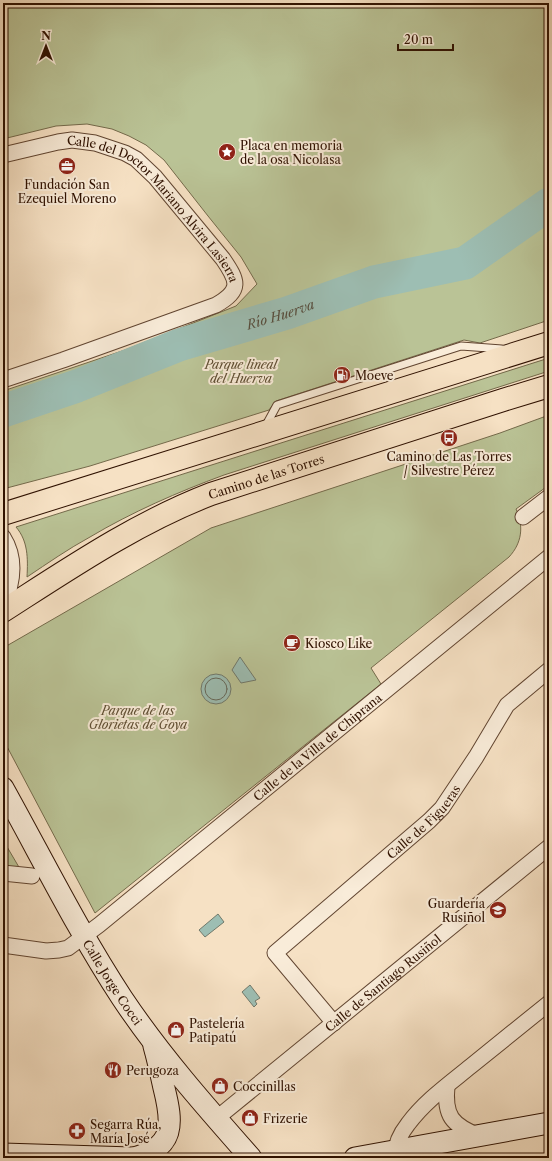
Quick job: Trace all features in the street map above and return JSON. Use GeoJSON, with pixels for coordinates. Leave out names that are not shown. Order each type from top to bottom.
{"type":"FeatureCollection","features":[{"type":"Feature","properties":{"kind":"main road"},"geometry":{"type":"LineString","coordinates":[[3,514],[549,343]]}},
{"type":"Feature","properties":{"kind":"main road","name":"Camino de las Torres"},"geometry":{"type":"LineString","coordinates":[[3,611],[116,540],[189,503],[211,494],[549,386]]}},
{"type":"Feature","properties":{"kind":"main road","name":"Calle Jorge Cocci"},"geometry":{"type":"LineString","coordinates":[[3,788],[84,937],[123,999],[153,1042],[251,1158]]}},
{"type":"Feature","properties":{"kind":"main road"},"geometry":{"type":"LineString","coordinates":[[3,1154],[133,1158],[146,1155],[160,1145],[169,1130],[170,1122],[169,1110],[153,1042]]}},
{"type":"Feature","properties":{"kind":"main road"},"geometry":{"type":"LineString","coordinates":[[355,1158],[396,1155],[479,1136],[549,1123]]}},
{"type":"Feature","properties":{"kind":"street","name":"Calle del Doctor Mariano Alvira Lasierra"},"geometry":{"type":"LineString","coordinates":[[3,155],[58,142],[79,140],[103,145],[125,153],[136,159],[155,177],[223,259],[232,272],[235,284],[230,295],[216,305],[3,380]]}},
{"type":"Feature","properties":{"kind":"street"},"geometry":{"type":"LineString","coordinates":[[503,400],[549,396]]}},
{"type":"Feature","properties":{"kind":"street"},"geometry":{"type":"LineString","coordinates":[[523,517],[549,497]]}},
{"type":"Feature","properties":{"kind":"street"},"geometry":{"type":"LineString","coordinates":[[3,537],[8,545],[12,567],[9,589],[3,606]]}},
{"type":"Feature","properties":{"kind":"street","name":"Calle de la Villa de Chiprana"},"geometry":{"type":"LineString","coordinates":[[3,945],[46,951],[59,950],[68,948],[84,937],[549,557]]}},
{"type":"Feature","properties":{"kind":"street","name":"Calle de Figueras"},"geometry":{"type":"LineString","coordinates":[[334,1023],[275,953],[429,821],[442,808],[508,705],[549,670]]}},
{"type":"Feature","properties":{"kind":"street","name":"Calle de Santiago Rusiñol"},"geometry":{"type":"LineString","coordinates":[[217,1118],[549,847]]}},
{"type":"Feature","properties":{"kind":"street"},"geometry":{"type":"LineString","coordinates":[[3,873],[32,876]]}},
{"type":"Feature","properties":{"kind":"street"},"geometry":{"type":"LineString","coordinates":[[396,1155],[398,1142],[408,1124],[426,1104],[549,1003]]}},
{"type":"Feature","properties":{"kind":"street"},"geometry":{"type":"LineString","coordinates":[[447,1086],[446,1104],[450,1114],[460,1127],[479,1136]]}},
{"type":"Feature","properties":{"kind":"green space","name":"Parque lineal del Huerva"},"geometry":{"type":"Polygon","coordinates":[[[3,3],[549,3],[549,320],[480,343],[464,340],[276,401],[269,410],[90,466],[3,489],[3,391],[125,350],[236,306],[257,284],[241,257],[164,160],[146,145],[112,129],[87,124],[56,126],[3,139],[3,3]]]}},
{"type":"Feature","properties":{"kind":"green space"},"geometry":{"type":"Polygon","coordinates":[[[549,358],[549,371],[224,475],[172,495],[106,528],[66,551],[27,577],[25,544],[16,527],[549,358]]]}},
{"type":"Feature","properties":{"kind":"green space","name":"Parque de las Glorietas de Goya"},"geometry":{"type":"Polygon","coordinates":[[[549,415],[549,485],[516,509],[519,515],[521,528],[517,546],[509,557],[371,668],[381,684],[95,913],[3,739],[3,648],[211,528],[500,433],[549,415]]]}},
{"type":"Feature","properties":{"kind":"green space"},"geometry":{"type":"Polygon","coordinates":[[[3,840],[23,874],[3,871],[3,840]]]}},
{"type":"Feature","properties":{"kind":"water"},"geometry":{"type":"Polygon","coordinates":[[[240,657],[256,680],[241,683],[232,670],[240,657]]]}},
{"type":"Feature","properties":{"kind":"water"},"geometry":{"type":"Polygon","coordinates":[[[216,674],[227,678],[231,689],[227,700],[216,704],[205,700],[201,689],[205,678],[216,674]]]}},
{"type":"Feature","properties":{"kind":"water"},"geometry":{"type":"Polygon","coordinates":[[[218,914],[224,922],[205,937],[199,930],[218,914]]]}},
{"type":"Feature","properties":{"kind":"water"},"geometry":{"type":"Polygon","coordinates":[[[250,985],[260,998],[255,1001],[257,1004],[254,1007],[242,992],[250,985]]]}},
{"type":"Feature","properties":{"kind":"waterway","name":"Río Huerva"},"geometry":{"type":"LineString","coordinates":[[3,411],[77,386],[179,345],[287,313],[374,282],[465,263],[549,204]]}},
{"type":"Feature","properties":{"kind":"place","name":"Placa en memoria de la osa Nicolasa"},"geometry":{"type":"Point","coordinates":[227,152]}},
{"type":"Feature","properties":{"kind":"place","name":"Fundación San Ezequiel Moreno"},"geometry":{"type":"Point","coordinates":[67,166]}},
{"type":"Feature","properties":{"kind":"place","name":"Moeve"},"geometry":{"type":"Point","coordinates":[342,375]}},
{"type":"Feature","properties":{"kind":"place","name":"Camino de Las Torres / Silvestre Pérez"},"geometry":{"type":"Point","coordinates":[449,438]}},
{"type":"Feature","properties":{"kind":"place","name":"Kiosco Like"},"geometry":{"type":"Point","coordinates":[292,643]}},
{"type":"Feature","properties":{"kind":"place","name":"Guardería Rusiñol"},"geometry":{"type":"Point","coordinates":[498,910]}},
{"type":"Feature","properties":{"kind":"place","name":"Pastelería Patipatú"},"geometry":{"type":"Point","coordinates":[176,1030]}},
{"type":"Feature","properties":{"kind":"place","name":"Perugoza"},"geometry":{"type":"Point","coordinates":[113,1070]}},
{"type":"Feature","properties":{"kind":"place","name":"Coccinillas"},"geometry":{"type":"Point","coordinates":[220,1086]}},
{"type":"Feature","properties":{"kind":"place","name":"Frizerie"},"geometry":{"type":"Point","coordinates":[250,1118]}},
{"type":"Feature","properties":{"kind":"place","name":"Segarra Rúa, María José"},"geometry":{"type":"Point","coordinates":[77,1131]}}]}
